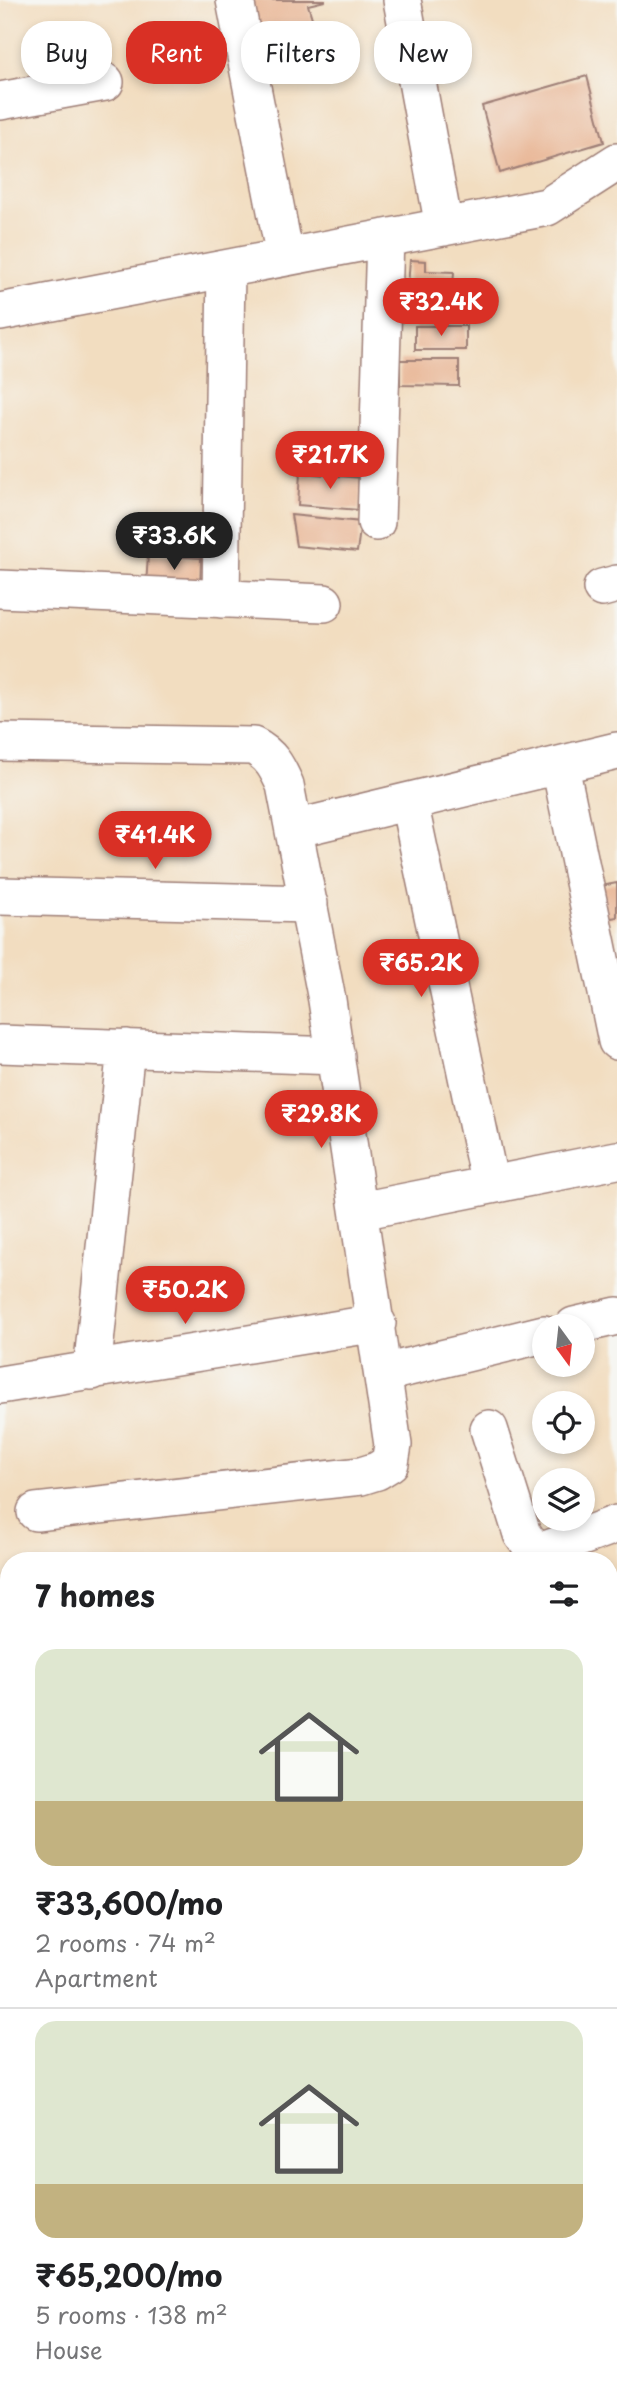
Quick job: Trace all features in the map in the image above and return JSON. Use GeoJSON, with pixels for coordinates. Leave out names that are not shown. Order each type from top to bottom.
{"type":"FeatureCollection","features":[{"type":"Feature","properties":{"kind":"street"},"geometry":{"type":"LineString","coordinates":[[235,0],[285,257]]}},
{"type":"Feature","properties":{"kind":"street"},"geometry":{"type":"LineString","coordinates":[[402,0],[444,227]]}},
{"type":"Feature","properties":{"kind":"street"},"geometry":{"type":"LineString","coordinates":[[0,101],[94,84]]}},
{"type":"Feature","properties":{"kind":"street"},"geometry":{"type":"LineString","coordinates":[[0,312],[547,207],[617,162]]}},
{"type":"Feature","properties":{"kind":"street"},"geometry":{"type":"LineString","coordinates":[[376,522],[385,238]]}},
{"type":"Feature","properties":{"kind":"street"},"geometry":{"type":"LineString","coordinates":[[221,598],[226,269]]}},
{"type":"Feature","properties":{"kind":"street"},"geometry":{"type":"LineString","coordinates":[[0,589],[324,603]]}},
{"type":"Feature","properties":{"kind":"street"},"geometry":{"type":"LineString","coordinates":[[0,742],[253,746],[268,754],[278,768],[285,785],[294,829],[336,1056],[393,1445],[390,1463],[377,1471],[36,1512]]}},
{"type":"Feature","properties":{"kind":"street"},"geometry":{"type":"LineString","coordinates":[[294,829],[617,751]]}},
{"type":"Feature","properties":{"kind":"street"},"geometry":{"type":"LineString","coordinates":[[560,766],[617,1041]]}},
{"type":"Feature","properties":{"kind":"street"},"geometry":{"type":"LineString","coordinates":[[409,802],[490,1185]]}},
{"type":"Feature","properties":{"kind":"street"},"geometry":{"type":"LineString","coordinates":[[0,896],[309,904]]}},
{"type":"Feature","properties":{"kind":"street"},"geometry":{"type":"LineString","coordinates":[[0,1044],[336,1056]]}},
{"type":"Feature","properties":{"kind":"street"},"geometry":{"type":"LineString","coordinates":[[92,1371],[126,1048]]}},
{"type":"Feature","properties":{"kind":"street"},"geometry":{"type":"LineString","coordinates":[[360,1211],[617,1160]]}},
{"type":"Feature","properties":{"kind":"street"},"geometry":{"type":"LineString","coordinates":[[595,1321],[617,1316]]}},
{"type":"Feature","properties":{"kind":"street"},"geometry":{"type":"LineString","coordinates":[[0,1385],[377,1323]]}},
{"type":"Feature","properties":{"kind":"street"},"geometry":{"type":"LineString","coordinates":[[384,1373],[532,1337]]}},
{"type":"Feature","properties":{"kind":"street"},"geometry":{"type":"LineString","coordinates":[[489,1429],[522,1534],[530,1545],[543,1551],[617,1524]]}},
{"type":"Feature","properties":{"kind":"building"},"geometry":{"type":"Polygon","coordinates":[[[243,0],[325,0],[308,5],[313,21],[247,21],[243,0]]]}},
{"type":"Feature","properties":{"kind":"building"},"geometry":{"type":"Polygon","coordinates":[[[587,76],[604,142],[500,173],[482,106],[587,76]]]}},
{"type":"Feature","properties":{"kind":"building"},"geometry":{"type":"Polygon","coordinates":[[[410,260],[426,261],[426,271],[454,272],[452,301],[407,298],[410,260]]]}},
{"type":"Feature","properties":{"kind":"building"},"geometry":{"type":"Polygon","coordinates":[[[415,326],[466,326],[466,350],[415,350],[415,326]]]}},
{"type":"Feature","properties":{"kind":"building"},"geometry":{"type":"Polygon","coordinates":[[[400,360],[459,360],[459,386],[400,385],[400,360]]]}},
{"type":"Feature","properties":{"kind":"building"},"geometry":{"type":"Polygon","coordinates":[[[308,437],[359,448],[362,478],[301,465],[308,437]]]}},
{"type":"Feature","properties":{"kind":"building"},"geometry":{"type":"Polygon","coordinates":[[[300,473],[362,478],[359,510],[298,505],[300,473]]]}},
{"type":"Feature","properties":{"kind":"building"},"geometry":{"type":"Polygon","coordinates":[[[291,515],[361,522],[357,552],[296,546],[291,515]]]}},
{"type":"Feature","properties":{"kind":"building"},"geometry":{"type":"Polygon","coordinates":[[[162,519],[202,519],[203,547],[163,548],[162,519]]]}},
{"type":"Feature","properties":{"kind":"building"},"geometry":{"type":"Polygon","coordinates":[[[148,555],[201,558],[200,589],[146,586],[148,555]]]}},
{"type":"Feature","properties":{"kind":"building"},"geometry":{"type":"Polygon","coordinates":[[[617,883],[617,917],[606,919],[601,886],[617,883]]]}}]}
